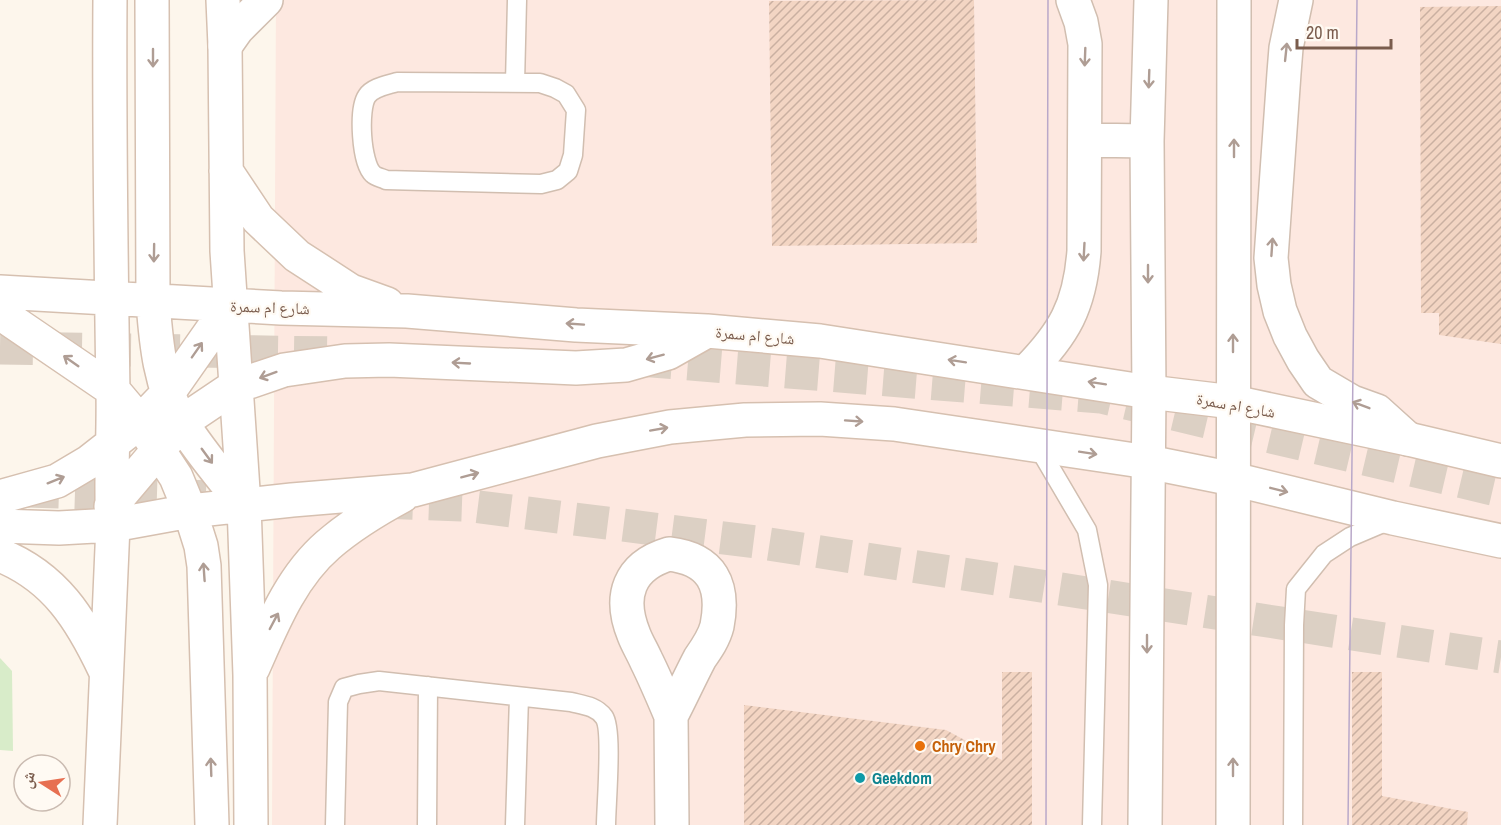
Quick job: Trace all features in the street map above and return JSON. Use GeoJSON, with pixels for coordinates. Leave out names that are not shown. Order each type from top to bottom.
{"type":"FeatureCollection","features":[{"type":"Feature","properties":{"kind":"street"},"geometry":{"type":"LineString","coordinates":[[100,825],[114,443],[110,300],[110,0]]}},
{"type":"Feature","properties":{"kind":"street"},"geometry":{"type":"LineString","coordinates":[[152,0],[153,302],[156,347],[168,393],[182,422],[243,505]]}},
{"type":"Feature","properties":{"kind":"street"},"geometry":{"type":"LineString","coordinates":[[223,0],[226,251],[243,505],[250,675],[251,825]]}},
{"type":"Feature","properties":{"kind":"street"},"geometry":{"type":"LineString","coordinates":[[225,46],[237,29],[266,0]]}},
{"type":"Feature","properties":{"kind":"street"},"geometry":{"type":"LineString","coordinates":[[1026,372],[1056,339],[1067,320],[1079,286],[1084,251],[1085,44],[1081,22],[1073,0]]}},
{"type":"Feature","properties":{"kind":"street"},"geometry":{"type":"LineString","coordinates":[[1145,825],[1149,392],[1147,141],[1151,0]]}},
{"type":"Feature","properties":{"kind":"street"},"geometry":{"type":"LineString","coordinates":[[1233,825],[1234,0]]}},
{"type":"Feature","properties":{"kind":"street"},"geometry":{"type":"LineString","coordinates":[[1296,0],[1286,48],[1271,258],[1280,311],[1290,336],[1318,382],[1352,402],[1377,411],[1408,439]]}},
{"type":"Feature","properties":{"kind":"street"},"geometry":{"type":"LineString","coordinates":[[1085,140],[1147,141]]}},
{"type":"Feature","properties":{"kind":"street"},"geometry":{"type":"LineString","coordinates":[[226,171],[258,219],[297,255],[351,291],[407,311]]}},
{"type":"Feature","properties":{"kind":"street","name":"شارع ام سمرة"},"geometry":{"type":"LineString","coordinates":[[0,292],[229,306],[407,311],[820,341],[1149,392],[1233,402],[1501,461]]}},
{"type":"Feature","properties":{"kind":"street"},"geometry":{"type":"LineString","coordinates":[[0,497],[57,481],[89,462],[140,422],[168,393],[229,306]]}},
{"type":"Feature","properties":{"kind":"street"},"geometry":{"type":"LineString","coordinates":[[0,313],[113,390],[140,422],[176,477],[190,511],[201,546],[204,566],[212,825]]}},
{"type":"Feature","properties":{"kind":"street"},"geometry":{"type":"LineString","coordinates":[[112,516],[158,449],[182,422],[234,387],[284,370],[345,361],[389,360],[576,368],[626,365],[668,353],[706,331]]}},
{"type":"Feature","properties":{"kind":"street"},"geometry":{"type":"LineString","coordinates":[[0,526],[59,528],[112,516],[413,490],[597,441],[670,427],[745,420],[820,419],[894,424],[1148,462],[1233,479],[1501,542]]}},
{"type":"Feature","properties":{"kind":"street"},"geometry":{"type":"LineString","coordinates":[[250,675],[270,628],[305,570],[327,546],[369,514],[413,490]]}},
{"type":"Feature","properties":{"kind":"street"},"geometry":{"type":"LineString","coordinates":[[0,555],[37,576],[61,596],[88,633],[107,674]]}},
{"type":"Feature","properties":{"kind":"street"},"geometry":{"type":"LineString","coordinates":[[671,716],[672,825]]}},
{"type":"Feature","properties":{"kind":"lane"},"geometry":{"type":"LineString","coordinates":[[515,83],[517,0]]}},
{"type":"Feature","properties":{"kind":"lane"},"geometry":{"type":"LineString","coordinates":[[397,82],[515,83],[540,83],[555,87],[566,94],[576,110],[573,155],[568,171],[557,180],[541,184],[386,180],[373,175],[365,162],[363,107],[368,94],[381,87],[397,82]]}},
{"type":"Feature","properties":{"kind":"lane"},"geometry":{"type":"LineString","coordinates":[[1037,445],[1087,530],[1098,585],[1092,825]]}},
{"type":"Feature","properties":{"kind":"lane"},"geometry":{"type":"LineString","coordinates":[[1293,825],[1296,589],[1324,554],[1350,537],[1393,518]]}},
{"type":"Feature","properties":{"kind":"lane"},"geometry":{"type":"LineString","coordinates":[[335,825],[338,702],[344,688],[379,681],[571,702],[596,708],[606,718],[609,736],[606,825]]}},
{"type":"Feature","properties":{"kind":"lane"},"geometry":{"type":"LineString","coordinates":[[427,825],[428,686]]}},
{"type":"Feature","properties":{"kind":"lane"},"geometry":{"type":"LineString","coordinates":[[515,825],[519,697]]}},
{"type":"Feature","properties":{"kind":"shaded area"},"geometry":{"type":"Polygon","coordinates":[[[276,0],[1501,0],[1501,825],[272,825],[276,0]]]}},
{"type":"Feature","properties":{"kind":"green space"},"geometry":{"type":"Polygon","coordinates":[[[0,658],[12,671],[13,751],[0,750],[0,658]]]}},
{"type":"Feature","properties":{"kind":"building"},"geometry":{"type":"Polygon","coordinates":[[[974,0],[977,243],[772,246],[769,1],[974,0]]]}},
{"type":"Feature","properties":{"kind":"building"},"geometry":{"type":"Polygon","coordinates":[[[1501,6],[1501,344],[1439,335],[1439,313],[1421,313],[1420,7],[1501,6]]]}},
{"type":"Feature","properties":{"kind":"building","name":"Geekdom"},"geometry":{"type":"Polygon","coordinates":[[[1002,672],[1032,672],[1032,825],[744,825],[744,705],[946,730],[1002,760],[1002,672]]]}},
{"type":"Feature","properties":{"kind":"building"},"geometry":{"type":"Polygon","coordinates":[[[1352,672],[1382,672],[1382,796],[1468,812],[1467,825],[1352,825],[1352,672]]]}},
{"type":"Feature","properties":{"kind":"tunnel"},"geometry":{"type":"LineString","coordinates":[[0,348],[336,353]]}},
{"type":"Feature","properties":{"kind":"tunnel"},"geometry":{"type":"LineString","coordinates":[[639,360],[1101,397],[1501,491]]}},
{"type":"Feature","properties":{"kind":"tunnel"},"geometry":{"type":"LineString","coordinates":[[26,491],[211,497]]}},
{"type":"Feature","properties":{"kind":"tunnel"},"geometry":{"type":"LineString","coordinates":[[380,502],[464,505],[756,542],[1501,657]]}},
{"type":"Feature","properties":{"kind":"tram line"},"geometry":{"type":"LineString","coordinates":[[1046,825],[1048,0]]}},
{"type":"Feature","properties":{"kind":"tram line"},"geometry":{"type":"LineString","coordinates":[[1348,825],[1357,0]]}},
{"type":"Feature","properties":{"kind":"place","name":"Chry Chry"},"geometry":{"type":"Point","coordinates":[920,746]}},
{"type":"Feature","properties":{"kind":"place","name":"Geekdom"},"geometry":{"type":"Point","coordinates":[860,778]}}]}
